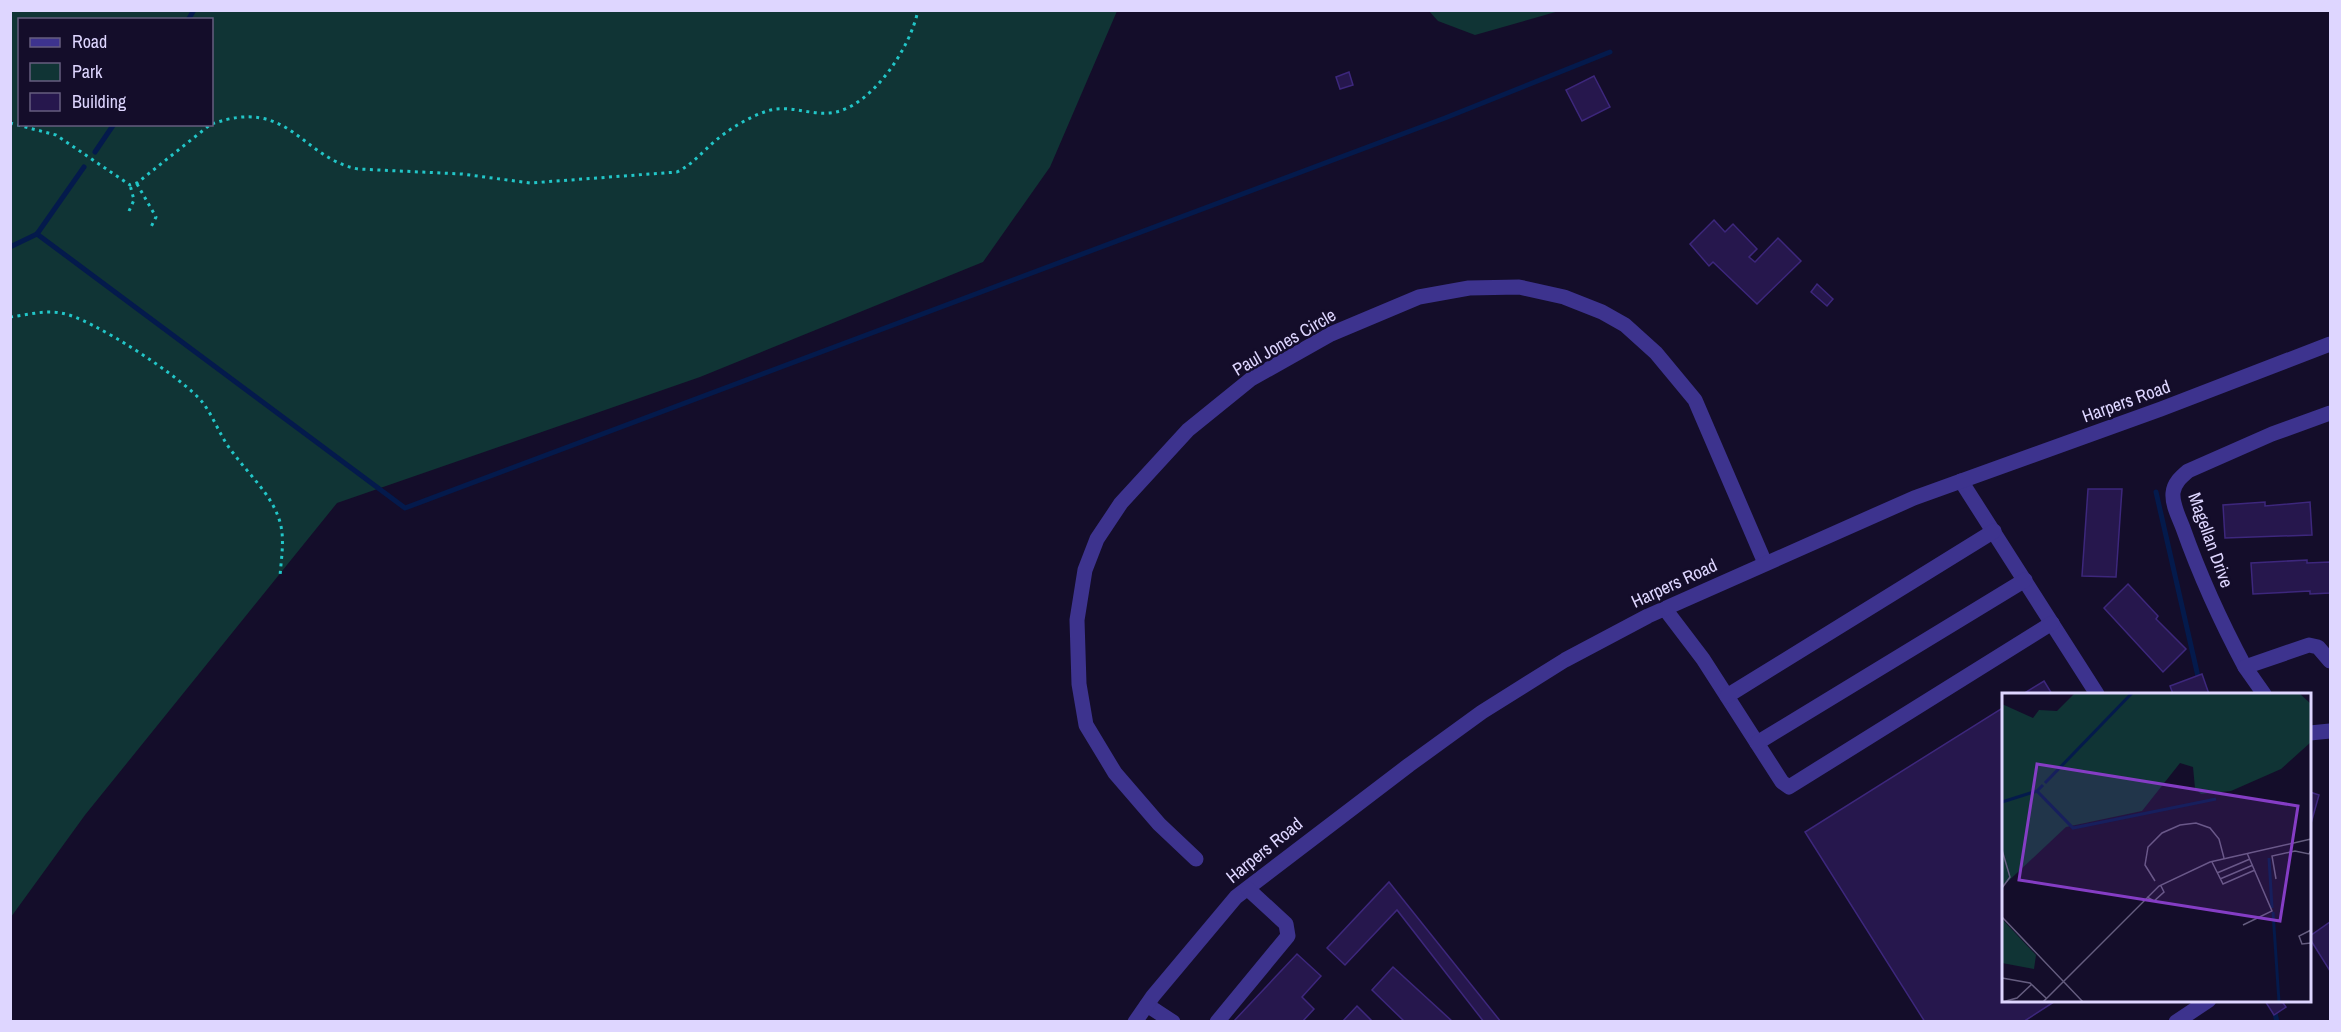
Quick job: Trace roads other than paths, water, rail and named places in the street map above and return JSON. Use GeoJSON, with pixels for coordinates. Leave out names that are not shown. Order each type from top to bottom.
{"type":"FeatureCollection","features":[{"type":"Feature","properties":{"kind":"street","name":"Paul Jones Circle"},"geometry":{"type":"LineString","coordinates":[[1196,859],[1159,824],[1115,773],[1086,725],[1079,684],[1077,620],[1085,570],[1097,539],[1121,503],[1188,430],[1251,379],[1331,334],[1419,297],[1469,288],[1519,288],[1564,297],[1602,312],[1625,325],[1656,353],[1695,400],[1765,563]]}},
{"type":"Feature","properties":{"kind":"street","name":"Harpers Road"},"geometry":{"type":"LineString","coordinates":[[1135,1022],[1236,897],[1283,859],[1482,712],[1565,660],[1665,609],[1914,498],[2161,409],[2331,344]]}},
{"type":"Feature","properties":{"kind":"street","name":"Magellan Drive"},"geometry":{"type":"LineString","coordinates":[[2263,693],[2219,618],[2190,549],[2173,501],[2173,490],[2179,478],[2188,471],[2272,434],[2331,413]]}},
{"type":"Feature","properties":{"kind":"street"},"geometry":{"type":"LineString","coordinates":[[1961,481],[2096,693]]}},
{"type":"Feature","properties":{"kind":"street"},"geometry":{"type":"LineString","coordinates":[[1726,696],[1994,531]]}},
{"type":"Feature","properties":{"kind":"street"},"geometry":{"type":"LineString","coordinates":[[1757,743],[2025,580]]}},
{"type":"Feature","properties":{"kind":"street"},"geometry":{"type":"LineString","coordinates":[[1665,609],[1782,782],[1789,787],[2052,623]]}},
{"type":"Feature","properties":{"kind":"street"},"geometry":{"type":"LineString","coordinates":[[2246,667],[2309,645],[2318,647],[2331,661]]}},
{"type":"Feature","properties":{"kind":"street"},"geometry":{"type":"LineString","coordinates":[[2311,733],[2331,731]]}},
{"type":"Feature","properties":{"kind":"street"},"geometry":{"type":"LineString","coordinates":[[1217,1022],[1288,936],[1286,924],[1248,888]]}},
{"type":"Feature","properties":{"kind":"street"},"geometry":{"type":"LineString","coordinates":[[2176,1022],[2206,1002]]}},
{"type":"Feature","properties":{"kind":"street"},"geometry":{"type":"LineString","coordinates":[[1147,1005],[1173,1022]]}},
{"type":"Feature","properties":{"kind":"waterway"},"geometry":{"type":"LineString","coordinates":[[189,18],[194,10]]}},
{"type":"Feature","properties":{"kind":"waterway"},"geometry":{"type":"LineString","coordinates":[[37,234],[405,508],[1445,118],[1610,52]]}},
{"type":"Feature","properties":{"kind":"waterway"},"geometry":{"type":"LineString","coordinates":[[95,152],[113,126]]}},
{"type":"Feature","properties":{"kind":"waterway"},"geometry":{"type":"LineString","coordinates":[[10,247],[37,234],[84,167]]}},
{"type":"Feature","properties":{"kind":"waterway"},"geometry":{"type":"LineString","coordinates":[[2156,492],[2202,693]]}},
{"type":"Feature","properties":{"kind":"waterway"},"geometry":{"type":"LineString","coordinates":[[2272,1002],[2277,1022]]}}]}
